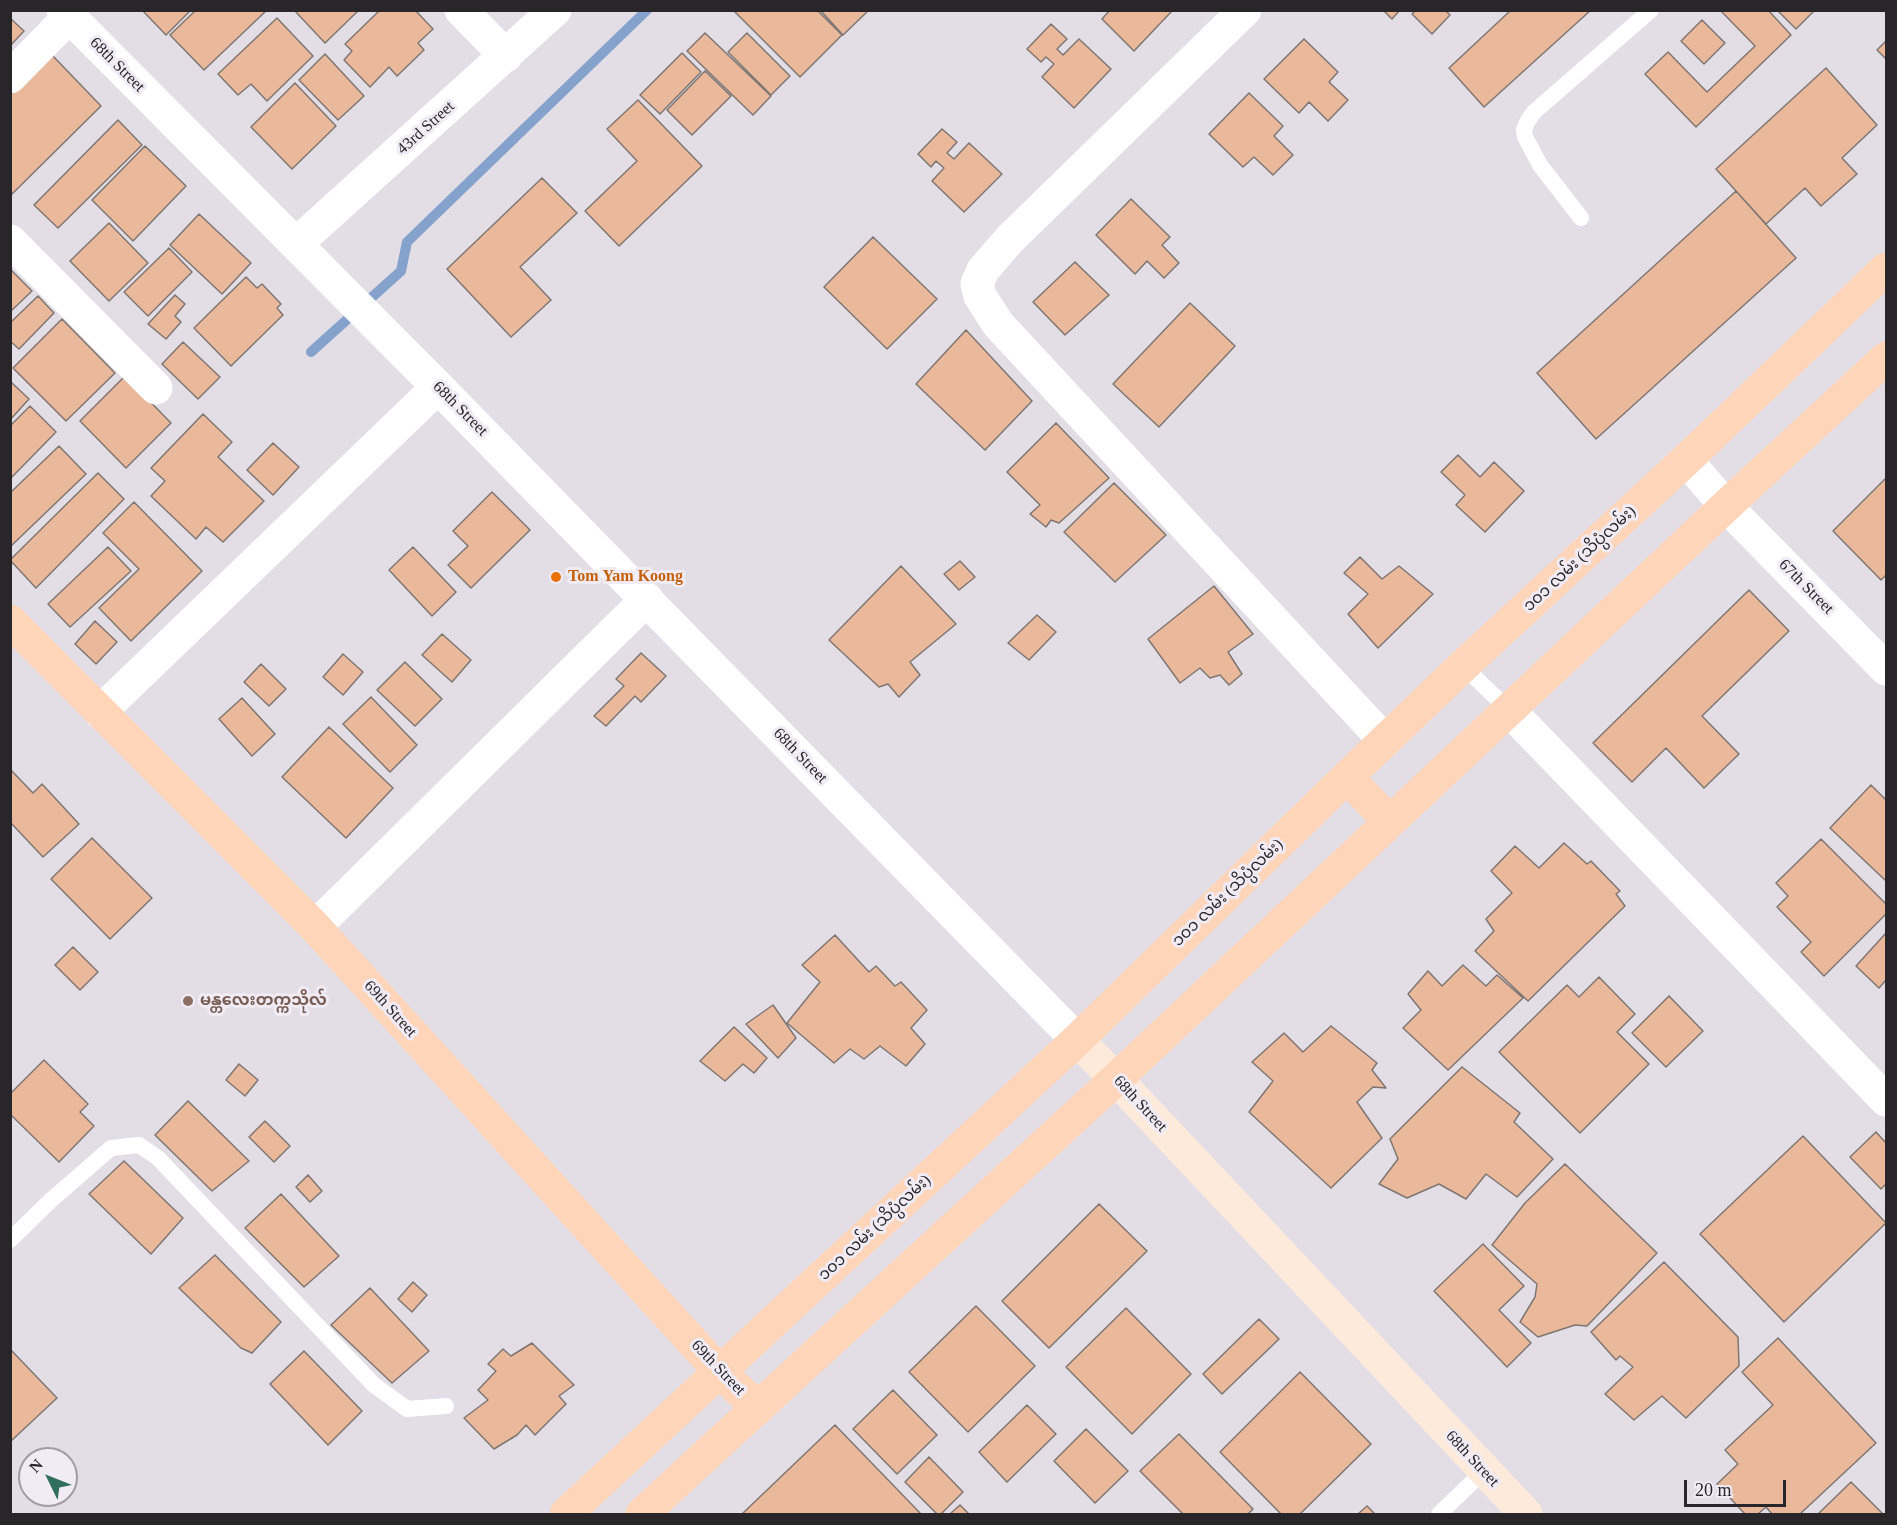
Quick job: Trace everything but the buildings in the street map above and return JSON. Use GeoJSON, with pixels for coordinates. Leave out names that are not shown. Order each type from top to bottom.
{"type":"FeatureCollection","features":[{"type":"Feature","properties":{"kind":"main road","name":"၁၀၁ လမ်း (သိပ္ပံလမ်း)"},"geometry":{"type":"LineString","coordinates":[[566,1515],[1077,1040],[1463,666],[1686,460],[1887,269]]}},
{"type":"Feature","properties":{"kind":"main road"},"geometry":{"type":"LineString","coordinates":[[642,1515],[1116,1080],[1389,821],[1887,358]]}},
{"type":"Feature","properties":{"kind":"main road","name":"69th Street"},"geometry":{"type":"LineString","coordinates":[[10,621],[315,927],[720,1372],[758,1408]]}},
{"type":"Feature","properties":{"kind":"main road"},"geometry":{"type":"LineString","coordinates":[[1347,777],[1389,821]]}},
{"type":"Feature","properties":{"kind":"main road","name":"68th Street"},"geometry":{"type":"LineString","coordinates":[[1077,1040],[1526,1515]]}},
{"type":"Feature","properties":{"kind":"street"},"geometry":{"type":"LineString","coordinates":[[461,10],[506,56]]}},
{"type":"Feature","properties":{"kind":"street","name":"43rd Street"},"geometry":{"type":"LineString","coordinates":[[296,244],[555,10]]}},
{"type":"Feature","properties":{"kind":"street"},"geometry":{"type":"LineString","coordinates":[[1245,10],[1010,239],[982,270],[977,284],[980,296],[998,324],[1385,741]]}},
{"type":"Feature","properties":{"kind":"street"},"geometry":{"type":"LineString","coordinates":[[10,77],[66,14]]}},
{"type":"Feature","properties":{"kind":"street","name":"68th Street"},"geometry":{"type":"LineString","coordinates":[[66,14],[647,599],[1077,1040]]}},
{"type":"Feature","properties":{"kind":"street"},"geometry":{"type":"LineString","coordinates":[[10,241],[156,388]]}},
{"type":"Feature","properties":{"kind":"street"},"geometry":{"type":"LineString","coordinates":[[100,712],[438,387]]}},
{"type":"Feature","properties":{"kind":"street","name":"67th Street"},"geometry":{"type":"LineString","coordinates":[[1686,460],[1726,506],[1887,669]]}},
{"type":"Feature","properties":{"kind":"street"},"geometry":{"type":"LineString","coordinates":[[315,927],[647,599]]}},
{"type":"Feature","properties":{"kind":"street"},"geometry":{"type":"LineString","coordinates":[[1509,710],[1887,1100]]}},
{"type":"Feature","properties":{"kind":"lane"},"geometry":{"type":"LineString","coordinates":[[1581,218],[1540,165],[1525,137],[1524,130],[1534,112],[1651,10]]}},
{"type":"Feature","properties":{"kind":"lane"},"geometry":{"type":"LineString","coordinates":[[1463,666],[1509,710]]}},
{"type":"Feature","properties":{"kind":"lane"},"geometry":{"type":"LineString","coordinates":[[10,1240],[50,1201],[111,1148],[139,1145],[158,1158],[374,1385],[408,1409],[446,1406]]}},
{"type":"Feature","properties":{"kind":"lane"},"geometry":{"type":"LineString","coordinates":[[1439,1515],[1484,1471]]}},
{"type":"Feature","properties":{"kind":"waterway"},"geometry":{"type":"LineString","coordinates":[[311,352],[401,271],[407,242],[647,10]]}},
{"type":"Feature","properties":{"kind":"place","name":"Tom Yam Koong"},"geometry":{"type":"Point","coordinates":[556,577]}},
{"type":"Feature","properties":{"kind":"place","name":"မန္တလေးတက္ကသိုလ်"},"geometry":{"type":"Point","coordinates":[188,1001]}}]}
